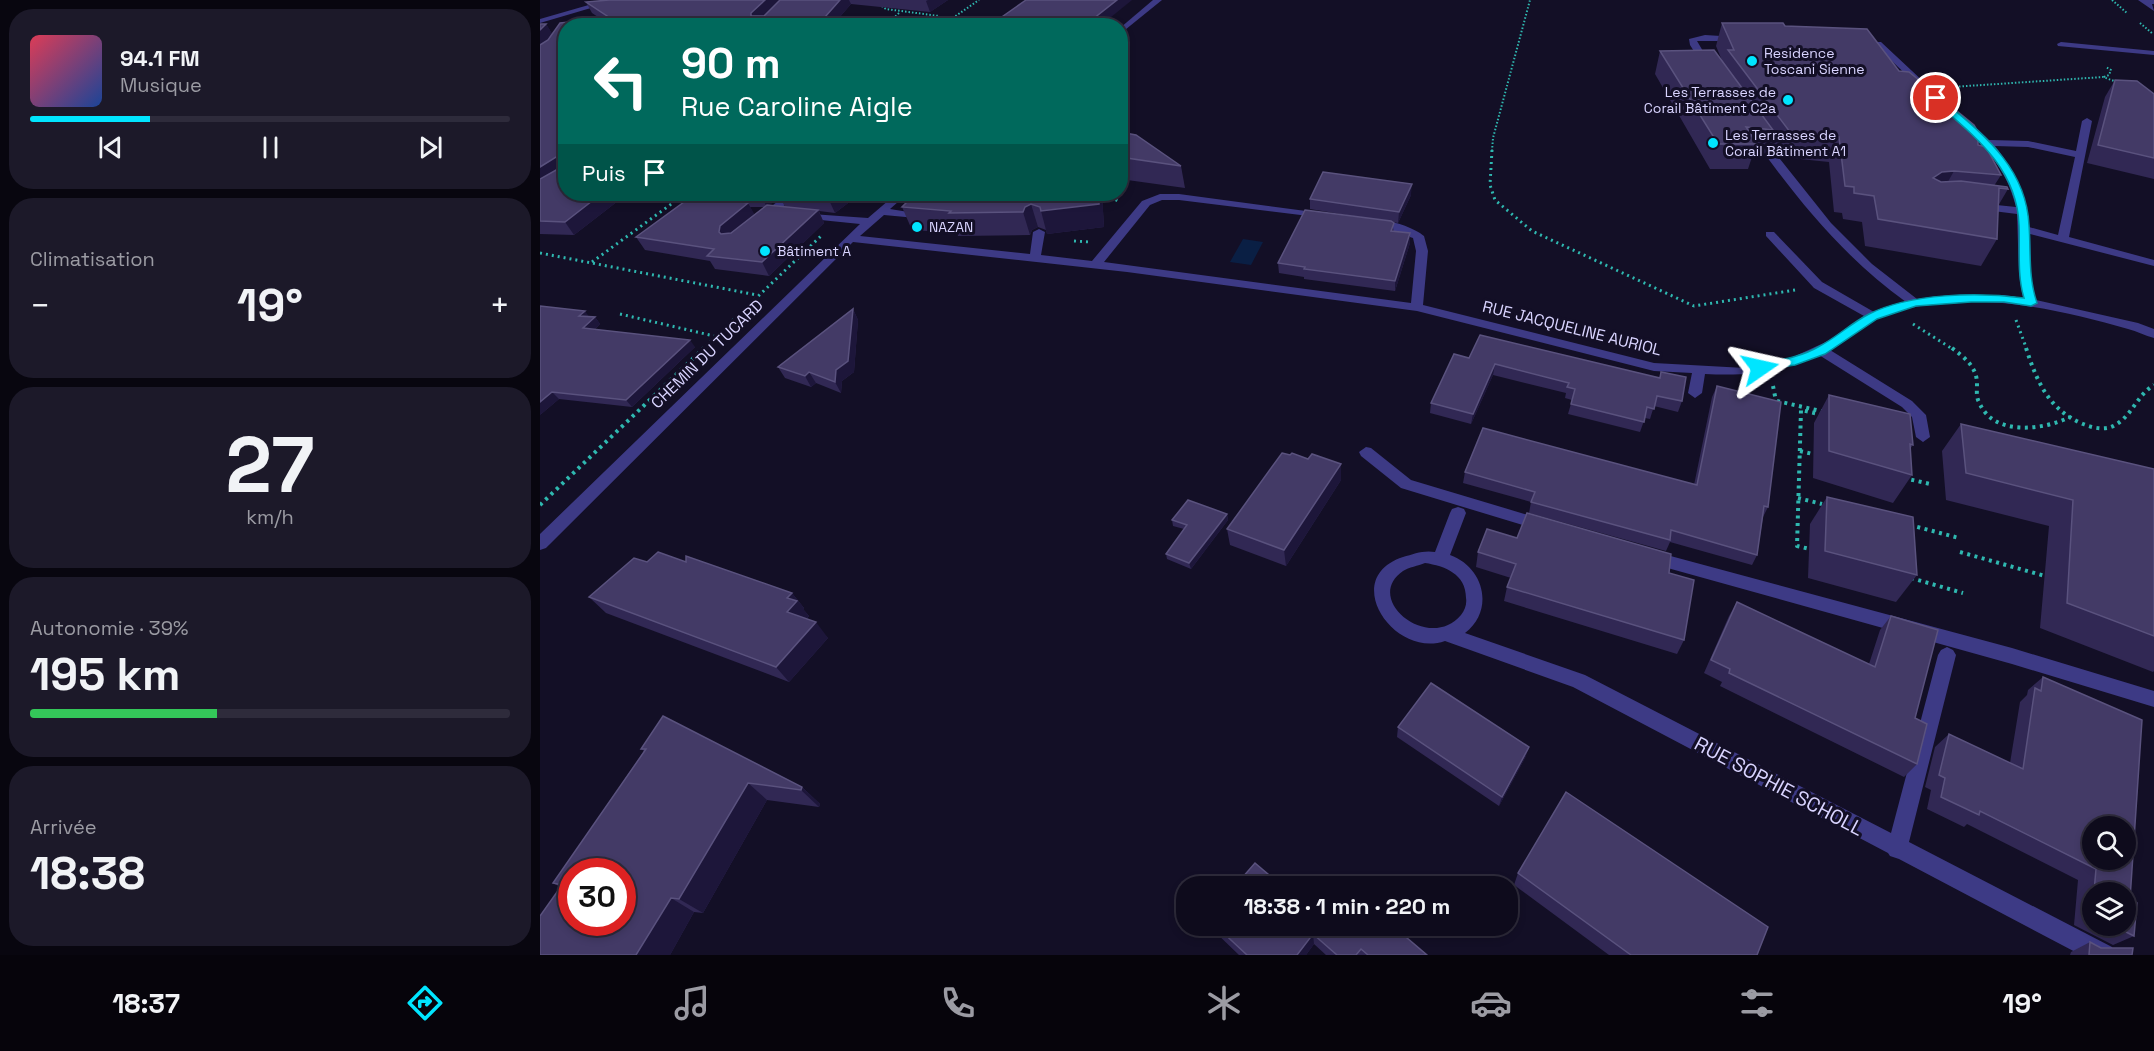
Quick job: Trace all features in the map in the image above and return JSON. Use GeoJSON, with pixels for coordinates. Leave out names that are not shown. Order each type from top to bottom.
{"type":"FeatureCollection","features":[{"type":"Feature","properties":{"kind":"street"},"geometry":{"type":"LineString","coordinates":[[540,21],[614,0]]}},
{"type":"Feature","properties":{"kind":"street"},"geometry":{"type":"LineString","coordinates":[[1128,25],[1158,0]]}},
{"type":"Feature","properties":{"kind":"street"},"geometry":{"type":"LineString","coordinates":[[2154,2],[2142,0],[2154,9]]}},
{"type":"Feature","properties":{"kind":"street"},"geometry":{"type":"LineString","coordinates":[[558,16],[562,18]]}},
{"type":"Feature","properties":{"kind":"street"},"geometry":{"type":"LineString","coordinates":[[1713,72],[1694,45],[1693,39],[1705,37],[1750,39]]}},
{"type":"Feature","properties":{"kind":"street"},"geometry":{"type":"LineString","coordinates":[[1851,43],[1878,44],[1941,109]]}},
{"type":"Feature","properties":{"kind":"street"},"geometry":{"type":"LineString","coordinates":[[2061,44],[2154,53]]}},
{"type":"Feature","properties":{"kind":"street"},"geometry":{"type":"LineString","coordinates":[[1959,117],[1989,143],[2001,169],[2017,186],[2024,229],[2026,286],[2031,303]]}},
{"type":"Feature","properties":{"kind":"street"},"geometry":{"type":"LineString","coordinates":[[1747,121],[1793,185],[1828,228],[1890,286],[1915,303]]}},
{"type":"Feature","properties":{"kind":"street"},"geometry":{"type":"LineString","coordinates":[[2063,238],[2086,121]]}},
{"type":"Feature","properties":{"kind":"street"},"geometry":{"type":"LineString","coordinates":[[1989,143],[2028,144],[2081,155]]}},
{"type":"Feature","properties":{"kind":"street"},"geometry":{"type":"LineString","coordinates":[[1095,265],[1146,203],[1160,197],[1179,197],[1336,218]]}},
{"type":"Feature","properties":{"kind":"street"},"geometry":{"type":"LineString","coordinates":[[751,228],[784,201]]}},
{"type":"Feature","properties":{"kind":"street","name":"CHEMIN DU TUCARD"},"geometry":{"type":"LineString","coordinates":[[540,543],[850,238],[893,201]]}},
{"type":"Feature","properties":{"kind":"street"},"geometry":{"type":"LineString","coordinates":[[1969,205],[2022,211]]}},
{"type":"Feature","properties":{"kind":"street"},"geometry":{"type":"LineString","coordinates":[[751,211],[869,221]]}},
{"type":"Feature","properties":{"kind":"street"},"geometry":{"type":"LineString","coordinates":[[880,211],[923,217]]}},
{"type":"Feature","properties":{"kind":"street"},"geometry":{"type":"LineString","coordinates":[[1359,221],[1393,226],[1418,236],[1422,252],[1417,307]]}},
{"type":"Feature","properties":{"kind":"street"},"geometry":{"type":"LineString","coordinates":[[2024,229],[2153,263]]}},
{"type":"Feature","properties":{"kind":"street"},"geometry":{"type":"LineString","coordinates":[[1035,259],[1039,232]]}},
{"type":"Feature","properties":{"kind":"street"},"geometry":{"type":"LineString","coordinates":[[1770,234],[1820,286],[1873,316]]}},
{"type":"Feature","properties":{"kind":"street","name":"RUE JACQUELINE AURIOL"},"geometry":{"type":"LineString","coordinates":[[850,238],[1095,265],[1417,307],[1654,367],[1745,372],[1795,361],[1821,351],[1873,316],[1915,303],[1939,300],[2004,299],[2133,326],[2154,328]]}},
{"type":"Feature","properties":{"kind":"street","name":"RUE JACQUELINE AURIOL"},"geometry":{"type":"LineString","coordinates":[[2133,326],[2154,334]]}},
{"type":"Feature","properties":{"kind":"street"},"geometry":{"type":"LineString","coordinates":[[1821,351],[1907,404],[1919,415],[1923,437]]}},
{"type":"Feature","properties":{"kind":"street"},"geometry":{"type":"LineString","coordinates":[[1695,393],[1699,369]]}},
{"type":"Feature","properties":{"kind":"street"},"geometry":{"type":"LineString","coordinates":[[1366,452],[1406,484],[1558,530]]}},
{"type":"Feature","properties":{"kind":"street"},"geometry":{"type":"LineString","coordinates":[[1440,559],[1458,513]]}},
{"type":"Feature","properties":{"kind":"street"},"geometry":{"type":"LineString","coordinates":[[1638,553],[2012,656],[2154,699]]}},
{"type":"Feature","properties":{"kind":"street","name":"RUE SOPHIE SCHOLL"},"geometry":{"type":"LineString","coordinates":[[1425,556],[1454,564],[1465,572],[1473,583],[1476,595],[1475,607],[1470,619],[1460,628],[1447,633],[1430,636],[1413,633],[1393,620],[1381,601],[1381,587],[1386,575],[1396,565],[1425,556]]}},
{"type":"Feature","properties":{"kind":"street","name":"RUE SOPHIE SCHOLL"},"geometry":{"type":"LineString","coordinates":[[1447,633],[1579,681],[2104,955]]}},
{"type":"Feature","properties":{"kind":"street"},"geometry":{"type":"LineString","coordinates":[[1898,849],[1947,655]]}},
{"type":"Feature","properties":{"kind":"path"},"geometry":{"type":"LineString","coordinates":[[873,0],[888,10],[939,16]]}},
{"type":"Feature","properties":{"kind":"path"},"geometry":{"type":"LineString","coordinates":[[954,17],[979,0]]}},
{"type":"Feature","properties":{"kind":"path"},"geometry":{"type":"LineString","coordinates":[[1530,0],[1493,138],[1490,185],[1495,200],[1532,231],[1694,306],[1820,286]]}},
{"type":"Feature","properties":{"kind":"path"},"geometry":{"type":"LineString","coordinates":[[888,10],[897,5]]}},
{"type":"Feature","properties":{"kind":"path"},"geometry":{"type":"LineString","coordinates":[[894,18],[900,11]]}},
{"type":"Feature","properties":{"kind":"path"},"geometry":{"type":"LineString","coordinates":[[954,17],[972,18]]}},
{"type":"Feature","properties":{"kind":"path"},"geometry":{"type":"LineString","coordinates":[[1942,87],[2103,77],[2122,84]]}},
{"type":"Feature","properties":{"kind":"path"},"geometry":{"type":"LineString","coordinates":[[591,262],[675,201]]}},
{"type":"Feature","properties":{"kind":"path"},"geometry":{"type":"LineString","coordinates":[[540,506],[840,218]]}},
{"type":"Feature","properties":{"kind":"path"},"geometry":{"type":"LineString","coordinates":[[540,253],[758,295]]}},
{"type":"Feature","properties":{"kind":"path"},"geometry":{"type":"LineString","coordinates":[[2004,299],[2024,337],[2039,386],[2048,399],[2070,417],[2091,426],[2105,428],[2115,426],[2126,416],[2144,390],[2154,385]]}},
{"type":"Feature","properties":{"kind":"path"},"geometry":{"type":"LineString","coordinates":[[1892,310],[1972,367],[1979,386],[1977,400],[1983,410],[1995,420],[2011,426],[2031,428],[2045,427],[2070,417]]}},
{"type":"Feature","properties":{"kind":"path"},"geometry":{"type":"LineString","coordinates":[[620,314],[714,337]]}},
{"type":"Feature","properties":{"kind":"path"},"geometry":{"type":"LineString","coordinates":[[1765,399],[1833,416],[1801,410],[1797,546],[1822,552]]}},
{"type":"Feature","properties":{"kind":"path"},"geometry":{"type":"LineString","coordinates":[[1800,451],[1819,456]]}},
{"type":"Feature","properties":{"kind":"path"},"geometry":{"type":"LineString","coordinates":[[1901,477],[1930,484]]}},
{"type":"Feature","properties":{"kind":"path"},"geometry":{"type":"LineString","coordinates":[[1798,498],[1822,504]]}},
{"type":"Feature","properties":{"kind":"path"},"geometry":{"type":"LineString","coordinates":[[1907,524],[1959,538]]}},
{"type":"Feature","properties":{"kind":"path"},"geometry":{"type":"LineString","coordinates":[[1960,552],[2045,576]]}},
{"type":"Feature","properties":{"kind":"path"},"geometry":{"type":"LineString","coordinates":[[1906,577],[1962,593]]}},
{"type":"Feature","properties":{"kind":"water"},"geometry":{"type":"Polygon","coordinates":[[[1243,239],[1263,242],[1251,265],[1230,262],[1243,239]]]}},
{"type":"Feature","properties":{"kind":"building"},"geometry":{"type":"Polygon","coordinates":[[[765,0],[751,13],[751,16],[764,16],[780,0],[840,0],[824,18],[610,18],[586,2],[765,0]]]}},
{"type":"Feature","properties":{"kind":"building"},"geometry":{"type":"Polygon","coordinates":[[[1026,0],[1117,0],[1094,18],[1000,18],[1026,0]]]}},
{"type":"Feature","properties":{"kind":"building"},"geometry":{"type":"Polygon","coordinates":[[[1722,23],[1783,23],[1785,26],[1867,29],[1899,71],[1909,72],[1920,81],[1921,87],[1930,89],[1974,125],[1981,137],[1978,139],[1978,145],[1986,147],[2001,175],[1954,171],[1942,172],[1933,178],[1941,182],[1961,181],[2007,187],[2008,189],[1999,188],[1997,239],[1878,219],[1874,196],[1854,193],[1854,187],[1845,186],[1839,137],[1790,132],[1728,50],[1734,50],[1722,23]]]}},
{"type":"Feature","properties":{"kind":"building"},"geometry":{"type":"Polygon","coordinates":[[[558,26],[558,158],[540,167],[540,45],[548,40],[558,26]]]}},
{"type":"Feature","properties":{"kind":"building"},"geometry":{"type":"Polygon","coordinates":[[[1714,50],[1773,130],[1746,127],[1757,144],[1718,144],[1660,51],[1714,50]]]}},
{"type":"Feature","properties":{"kind":"building"},"geometry":{"type":"Polygon","coordinates":[[[2115,80],[2137,81],[2154,94],[2154,158],[2098,145],[2115,80]]]}},
{"type":"Feature","properties":{"kind":"building"},"geometry":{"type":"Polygon","coordinates":[[[1128,134],[1136,135],[1181,166],[1128,158],[1128,134]]]}},
{"type":"Feature","properties":{"kind":"building"},"geometry":{"type":"Polygon","coordinates":[[[558,169],[558,201],[592,201],[565,222],[540,221],[540,179],[558,169]]]}},
{"type":"Feature","properties":{"kind":"building"},"geometry":{"type":"Polygon","coordinates":[[[1323,172],[1412,184],[1399,212],[1310,199],[1323,172]]]}},
{"type":"Feature","properties":{"kind":"building"},"geometry":{"type":"Polygon","coordinates":[[[685,201],[748,203],[720,226],[721,234],[731,233],[767,205],[818,210],[762,262],[707,256],[714,249],[636,237],[685,201]]]}},
{"type":"Feature","properties":{"kind":"building"},"geometry":{"type":"Polygon","coordinates":[[[908,201],[1099,201],[1099,204],[1041,211],[1040,207],[1031,204],[1025,207],[1023,212],[949,213],[951,211],[902,207],[908,201]]]}},
{"type":"Feature","properties":{"kind":"building"},"geometry":{"type":"Polygon","coordinates":[[[1305,210],[1391,221],[1394,223],[1391,231],[1410,233],[1395,281],[1304,269],[1305,267],[1278,263],[1305,210]]]}},
{"type":"Feature","properties":{"kind":"building"},"geometry":{"type":"Polygon","coordinates":[[[540,306],[585,311],[579,316],[595,317],[583,328],[690,340],[626,400],[552,392],[540,402],[540,306]]]}},
{"type":"Feature","properties":{"kind":"building"},"geometry":{"type":"Polygon","coordinates":[[[853,309],[848,361],[836,370],[835,382],[809,372],[805,376],[778,367],[853,309]]]}},
{"type":"Feature","properties":{"kind":"building"},"geometry":{"type":"Polygon","coordinates":[[[1480,335],[1660,378],[1661,372],[1686,377],[1682,401],[1657,396],[1654,409],[1647,407],[1644,422],[1571,404],[1575,389],[1567,387],[1569,383],[1495,364],[1473,414],[1431,403],[1454,354],[1469,358],[1480,335]]]}},
{"type":"Feature","properties":{"kind":"building"},"geometry":{"type":"Polygon","coordinates":[[[1717,386],[1781,402],[1768,507],[1764,506],[1757,555],[1671,530],[1670,540],[1531,502],[1535,492],[1465,472],[1483,428],[1697,485],[1717,386]]]}},
{"type":"Feature","properties":{"kind":"building"},"geometry":{"type":"Polygon","coordinates":[[[1829,395],[1910,414],[1913,445],[1910,444],[1912,475],[1829,451],[1829,395]]]}},
{"type":"Feature","properties":{"kind":"building"},"geometry":{"type":"Polygon","coordinates":[[[1961,424],[2154,469],[2154,636],[2067,603],[2073,500],[1966,473],[1961,424]]]}},
{"type":"Feature","properties":{"kind":"building"},"geometry":{"type":"Polygon","coordinates":[[[1282,453],[1290,455],[1292,453],[1308,459],[1312,454],[1341,464],[1284,550],[1227,529],[1282,453]]]}},
{"type":"Feature","properties":{"kind":"building"},"geometry":{"type":"Polygon","coordinates":[[[1827,497],[1913,517],[1917,575],[1825,551],[1827,497]]]}},
{"type":"Feature","properties":{"kind":"building"},"geometry":{"type":"Polygon","coordinates":[[[1188,500],[1227,514],[1189,563],[1166,554],[1187,525],[1172,520],[1188,500]]]}},
{"type":"Feature","properties":{"kind":"building"},"geometry":{"type":"Polygon","coordinates":[[[1527,513],[1671,554],[1669,573],[1694,580],[1684,640],[1507,587],[1516,564],[1478,552],[1487,529],[1517,538],[1527,513]]]}},
{"type":"Feature","properties":{"kind":"building"},"geometry":{"type":"Polygon","coordinates":[[[658,552],[686,562],[686,556],[792,593],[787,598],[797,601],[787,612],[816,622],[776,667],[589,597],[634,558],[647,562],[658,552]]]}},
{"type":"Feature","properties":{"kind":"building"},"geometry":{"type":"Polygon","coordinates":[[[1737,602],[1875,667],[1891,616],[1938,630],[1915,718],[1927,724],[1917,764],[1729,673],[1730,669],[1711,660],[1737,602]]]}},
{"type":"Feature","properties":{"kind":"building"},"geometry":{"type":"Polygon","coordinates":[[[2043,677],[2142,720],[2136,816],[2082,816],[2082,862],[1980,811],[1979,815],[1941,797],[1945,778],[1939,775],[1949,734],[2023,769],[2035,688],[2041,691],[2043,677]]]}},
{"type":"Feature","properties":{"kind":"building"},"geometry":{"type":"Polygon","coordinates":[[[1431,683],[1529,747],[1502,797],[1398,727],[1431,683]]]}},
{"type":"Feature","properties":{"kind":"building"},"geometry":{"type":"Polygon","coordinates":[[[663,716],[802,787],[801,790],[748,783],[679,899],[671,898],[636,955],[540,955],[540,916],[558,891],[558,936],[636,936],[636,858],[570,858],[646,749],[641,749],[663,716]]]}},
{"type":"Feature","properties":{"kind":"building"},"geometry":{"type":"Polygon","coordinates":[[[1566,792],[1768,927],[1757,955],[1631,955],[1518,873],[1566,792]]]}},
{"type":"Feature","properties":{"kind":"building"},"geometry":{"type":"Polygon","coordinates":[[[1255,863],[1270,876],[1244,876],[1255,863]]]}},
{"type":"Feature","properties":{"kind":"building"},"geometry":{"type":"Polygon","coordinates":[[[2096,870],[2132,870],[2131,882],[2095,882],[2096,870]]]}},
{"type":"Feature","properties":{"kind":"building"},"geometry":{"type":"Polygon","coordinates":[[[1227,936],[1311,936],[1297,955],[1247,955],[1227,936]]]}},
{"type":"Feature","properties":{"kind":"building"},"geometry":{"type":"Polygon","coordinates":[[[1315,936],[1405,936],[1427,955],[1368,955],[1361,949],[1356,955],[1337,955],[1315,936]]]}},
{"type":"Feature","properties":{"kind":"building"},"geometry":{"type":"Polygon","coordinates":[[[2090,942],[2101,948],[2133,948],[2132,955],[2089,955],[2090,942]]]}},
{"type":"Feature","properties":{"kind":"place","name":"Residence Toscani Sienne"},"geometry":{"type":"Point","coordinates":[1752,61]}},
{"type":"Feature","properties":{"kind":"place","name":"Les Terrasses de Corail Bâtiment C2a"},"geometry":{"type":"Point","coordinates":[1788,100]}},
{"type":"Feature","properties":{"kind":"place","name":"Les Terrasses de Corail Bâtiment A1"},"geometry":{"type":"Point","coordinates":[1713,143]}},
{"type":"Feature","properties":{"kind":"place","name":"NAZAN"},"geometry":{"type":"Point","coordinates":[917,227]}},
{"type":"Feature","properties":{"kind":"place","name":"Bâtiment A"},"geometry":{"type":"Point","coordinates":[765,251]}},
{"type":"Feature","properties":{"kind":"route"},"geometry":{"type":"LineString","coordinates":[[1760,368],[1795,361],[1821,351],[1873,316],[1915,303],[1971,299],[2004,299],[2031,303],[2026,286],[2024,222],[2017,186],[1989,143],[1936,98]]}}]}
